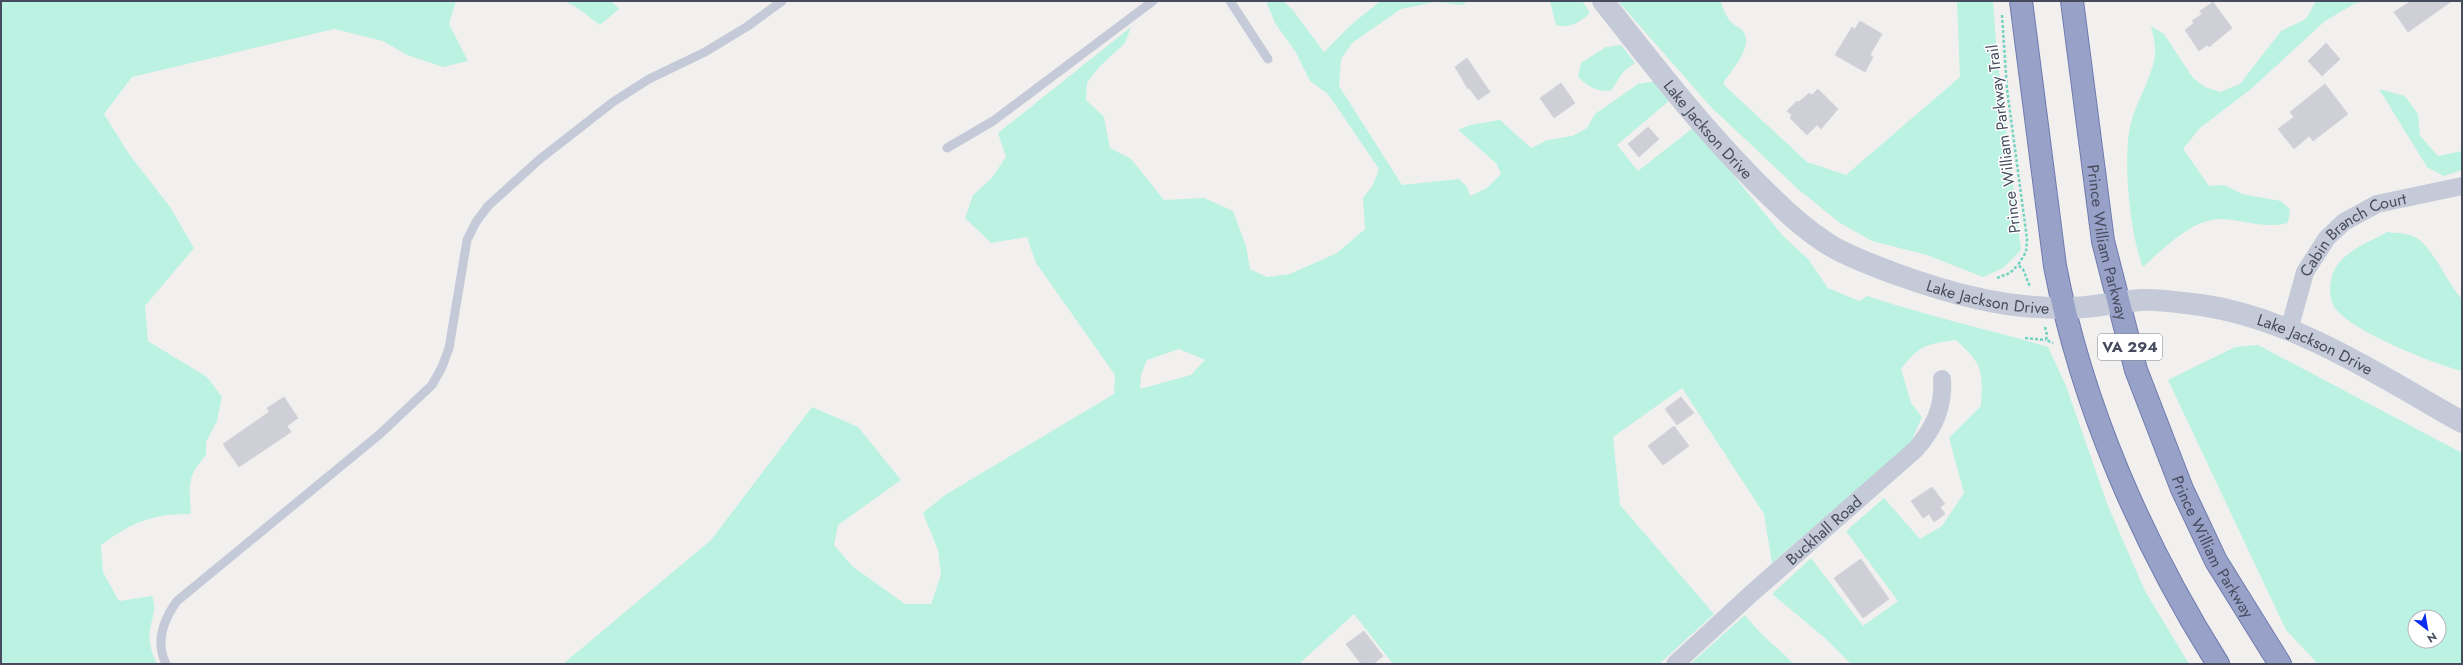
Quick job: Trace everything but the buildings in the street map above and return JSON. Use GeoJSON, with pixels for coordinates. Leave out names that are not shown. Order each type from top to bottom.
{"type":"FeatureCollection","features":[{"type":"Feature","properties":{"kind":"highway","name":"VA 294"},"geometry":{"type":"LineString","coordinates":[[2022,1],[2054,256],[2064,308],[2111,454],[2140,521],[2165,572],[2218,664]]}},
{"type":"Feature","properties":{"kind":"highway","name":"Prince William Parkway"},"geometry":{"type":"LineString","coordinates":[[2072,1],[2103,241],[2136,370],[2182,489],[2216,561],[2280,664]]}},
{"type":"Feature","properties":{"kind":"street","name":"Lake Jackson Drive"},"geometry":{"type":"LineString","coordinates":[[1603,1],[1679,97],[1734,159],[1778,203],[1812,232],[1834,247],[1863,262],[1935,288],[2007,305],[2064,308],[2154,300],[2203,306],[2246,316],[2289,330],[2356,362],[2462,422]]}},
{"type":"Feature","properties":{"kind":"street","name":"Cabin Branch Court"},"geometry":{"type":"LineString","coordinates":[[2289,330],[2305,272],[2327,238],[2344,222],[2377,204],[2462,186]]}},
{"type":"Feature","properties":{"kind":"street","name":"Buckhall Road"},"geometry":{"type":"LineString","coordinates":[[1675,664],[1749,596],[1916,449],[1936,421],[1943,392],[1942,379]]}},
{"type":"Feature","properties":{"kind":"lane"},"geometry":{"type":"LineString","coordinates":[[166,664],[161,647],[162,628],[168,614],[177,601],[380,434],[432,385],[442,367],[449,348],[468,240],[476,222],[488,206],[540,158],[613,102],[649,80],[704,52],[748,26],[782,1]]}},
{"type":"Feature","properties":{"kind":"lane"},"geometry":{"type":"LineString","coordinates":[[947,148],[994,121],[1153,1]]}},
{"type":"Feature","properties":{"kind":"lane"},"geometry":{"type":"LineString","coordinates":[[1230,1],[1268,59]]}},
{"type":"Feature","properties":{"kind":"path","name":"Prince William Parkway Trail"},"geometry":{"type":"LineString","coordinates":[[2001,8],[2007,89],[2027,239],[2026,252],[2018,265]]}},
{"type":"Feature","properties":{"kind":"path"},"geometry":{"type":"LineString","coordinates":[[1997,278],[2006,275],[2018,265],[2023,269]]}},
{"type":"Feature","properties":{"kind":"path"},"geometry":{"type":"LineString","coordinates":[[2025,338],[2046,340]]}},
{"type":"Feature","properties":{"kind":"green space"},"geometry":{"type":"Polygon","coordinates":[[[1,1],[456,1],[449,24],[468,61],[443,67],[407,55],[383,41],[334,29],[132,77],[104,114],[129,154],[170,207],[194,248],[145,306],[148,341],[207,377],[222,397],[217,421],[206,442],[206,455],[195,469],[192,476],[190,488],[191,514],[177,514],[143,521],[123,530],[101,545],[103,572],[119,601],[152,596],[154,613],[150,630],[150,643],[157,664],[1,664],[1,1]]]}},
{"type":"Feature","properties":{"kind":"green space"},"geometry":{"type":"Polygon","coordinates":[[[564,1],[611,1],[619,9],[600,25],[576,7],[564,1]]]}},
{"type":"Feature","properties":{"kind":"green space"},"geometry":{"type":"Polygon","coordinates":[[[1266,1],[1283,1],[1292,9],[1324,52],[1351,25],[1380,1],[1467,1],[1463,5],[1435,2],[1401,9],[1352,43],[1341,59],[1339,86],[1402,185],[1459,179],[1467,187],[1470,196],[1487,188],[1501,174],[1496,163],[1458,130],[1470,125],[1500,120],[1531,148],[1548,140],[1572,136],[1587,128],[1595,114],[1638,84],[1656,81],[1670,100],[1617,145],[1638,171],[1694,127],[1783,236],[1808,259],[1828,288],[1859,301],[1867,296],[1912,310],[2048,347],[2066,386],[2108,506],[2145,591],[2189,664],[1851,664],[1825,638],[1772,594],[1811,558],[1863,626],[1898,601],[1846,531],[1884,498],[1920,539],[1942,526],[1964,493],[1949,438],[1981,406],[1982,384],[1976,362],[1956,340],[1924,347],[1913,355],[1901,369],[1911,403],[1922,417],[1910,444],[1772,563],[1764,514],[1682,388],[1613,437],[1620,505],[1714,614],[1659,664],[1393,664],[1354,614],[1299,664],[563,664],[711,540],[812,407],[858,427],[901,480],[838,525],[834,545],[852,566],[905,604],[931,604],[941,575],[938,550],[923,513],[945,495],[1114,394],[1115,375],[1036,263],[1027,237],[991,243],[965,218],[973,195],[991,179],[1006,157],[998,133],[1131,27],[1125,43],[1099,67],[1087,83],[1086,100],[1104,117],[1110,148],[1131,159],[1164,200],[1204,198],[1233,211],[1246,246],[1250,269],[1267,277],[1290,274],[1337,253],[1365,229],[1363,198],[1373,185],[1379,169],[1328,94],[1310,81],[1295,51],[1275,23],[1266,1]],[[1179,349],[1147,360],[1141,375],[1140,389],[1191,375],[1205,360],[1179,349]]]}},
{"type":"Feature","properties":{"kind":"green space"},"geometry":{"type":"Polygon","coordinates":[[[1582,1],[1590,13],[1574,24],[1566,26],[1556,25],[1550,2],[1582,1]]]}},
{"type":"Feature","properties":{"kind":"green space"},"geometry":{"type":"Polygon","coordinates":[[[1618,1],[1721,1],[1728,18],[1733,24],[1742,30],[1746,43],[1744,51],[1723,84],[1807,162],[1846,175],[1960,77],[1957,1],[1993,1],[1997,55],[2021,250],[2003,268],[1983,277],[1927,255],[1872,241],[1840,223],[1798,189],[1710,106],[1618,1]]]}},
{"type":"Feature","properties":{"kind":"green space"},"geometry":{"type":"Polygon","coordinates":[[[2316,1],[2372,1],[2356,3],[2325,21],[2251,89],[2200,128],[2183,149],[2209,186],[2224,185],[2242,194],[2281,201],[2290,209],[2288,223],[2279,225],[2263,225],[2221,219],[2210,220],[2189,229],[2179,236],[2143,267],[2134,236],[2131,216],[2127,175],[2127,155],[2128,137],[2131,123],[2154,63],[2155,47],[2151,26],[2164,34],[2193,78],[2205,87],[2220,92],[2240,84],[2281,31],[2306,19],[2316,1]]]}},
{"type":"Feature","properties":{"kind":"green space"},"geometry":{"type":"Polygon","coordinates":[[[1621,45],[1635,63],[1623,72],[1611,91],[1593,88],[1578,77],[1581,63],[1606,47],[1621,45]]]}},
{"type":"Feature","properties":{"kind":"green space"},"geometry":{"type":"Polygon","coordinates":[[[2379,89],[2405,96],[2418,114],[2420,136],[2438,156],[2462,151],[2462,170],[2444,176],[2427,167],[2379,89]]]}},
{"type":"Feature","properties":{"kind":"green space"},"geometry":{"type":"Polygon","coordinates":[[[2387,232],[2409,235],[2422,242],[2434,257],[2462,299],[2462,371],[2394,346],[2358,327],[2344,317],[2335,308],[2330,295],[2330,284],[2332,275],[2338,264],[2350,253],[2387,232]]]}},
{"type":"Feature","properties":{"kind":"green space"},"geometry":{"type":"Polygon","coordinates":[[[2258,345],[2462,453],[2462,664],[2318,664],[2286,630],[2168,380],[2235,347],[2258,345]]]}},
{"type":"Feature","properties":{"kind":"green space"},"geometry":{"type":"Polygon","coordinates":[[[1745,615],[1762,634],[1794,664],[1690,664],[1745,615]]]}}]}
